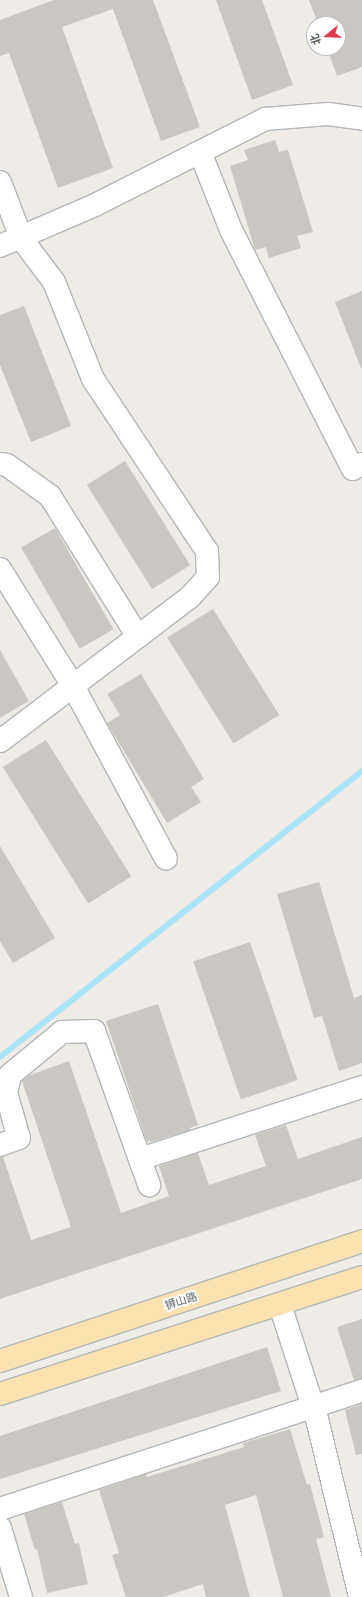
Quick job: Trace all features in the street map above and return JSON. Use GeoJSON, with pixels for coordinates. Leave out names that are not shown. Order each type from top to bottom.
{"type":"FeatureCollection","features":[{"type":"Feature","properties":{"kind":"main road","name":"狮山路"},"geometry":{"type":"LineString","coordinates":[[0,1361],[362,1241]]}},
{"type":"Feature","properties":{"kind":"main road"},"geometry":{"type":"LineString","coordinates":[[0,1394],[280,1305],[362,1277]]}},
{"type":"Feature","properties":{"kind":"lane"},"geometry":{"type":"LineString","coordinates":[[0,246],[95,206],[265,119],[328,114],[362,119]]}},
{"type":"Feature","properties":{"kind":"lane"},"geometry":{"type":"LineString","coordinates":[[200,152],[231,230],[353,468],[362,464]]}},
{"type":"Feature","properties":{"kind":"lane"},"geometry":{"type":"LineString","coordinates":[[0,182],[22,238],[54,282],[93,379],[207,551],[208,577],[190,597],[0,741]]}},
{"type":"Feature","properties":{"kind":"lane"},"geometry":{"type":"LineString","coordinates":[[0,464],[7,466],[50,496],[138,637]]}},
{"type":"Feature","properties":{"kind":"lane"},"geometry":{"type":"LineString","coordinates":[[0,568],[73,686],[166,859]]}},
{"type":"Feature","properties":{"kind":"lane"},"geometry":{"type":"LineString","coordinates":[[0,1145],[20,1138],[6,1093],[10,1075],[62,1032],[94,1031],[149,1185]]}},
{"type":"Feature","properties":{"kind":"lane"},"geometry":{"type":"LineString","coordinates":[[140,1159],[362,1087]]}},
{"type":"Feature","properties":{"kind":"lane"},"geometry":{"type":"LineString","coordinates":[[280,1305],[313,1406],[360,1597]]}},
{"type":"Feature","properties":{"kind":"lane"},"geometry":{"type":"LineString","coordinates":[[0,1509],[362,1391]]}},
{"type":"Feature","properties":{"kind":"lane"},"geometry":{"type":"LineString","coordinates":[[0,1528],[22,1597]]}},
{"type":"Feature","properties":{"kind":"building"},"geometry":{"type":"Polygon","coordinates":[[[54,0],[153,0],[200,127],[161,141],[113,9],[62,27],[113,168],[58,188],[9,53],[0,56],[0,20],[54,0]]]}},
{"type":"Feature","properties":{"kind":"building"},"geometry":{"type":"Polygon","coordinates":[[[216,0],[262,0],[293,85],[252,100],[216,0]]]}},
{"type":"Feature","properties":{"kind":"building"},"geometry":{"type":"Polygon","coordinates":[[[309,0],[362,0],[362,67],[337,76],[330,56],[346,56],[346,16],[315,16],[309,0]]]}},
{"type":"Feature","properties":{"kind":"building"},"geometry":{"type":"Polygon","coordinates":[[[275,140],[279,152],[288,150],[313,232],[297,236],[301,248],[269,258],[266,247],[255,250],[230,166],[248,160],[244,150],[275,140]]]}},
{"type":"Feature","properties":{"kind":"building"},"geometry":{"type":"Polygon","coordinates":[[[362,291],[362,368],[361,368],[335,302],[362,291]]]}},
{"type":"Feature","properties":{"kind":"building"},"geometry":{"type":"Polygon","coordinates":[[[24,306],[71,426],[31,442],[0,365],[0,315],[24,306]]]}},
{"type":"Feature","properties":{"kind":"building"},"geometry":{"type":"Polygon","coordinates":[[[125,461],[190,565],[152,589],[87,485],[125,461]]]}},
{"type":"Feature","properties":{"kind":"building"},"geometry":{"type":"Polygon","coordinates":[[[55,528],[114,629],[80,649],[21,548],[55,528]]]}},
{"type":"Feature","properties":{"kind":"building"},"geometry":{"type":"Polygon","coordinates":[[[213,609],[279,715],[233,744],[167,638],[213,609]]]}},
{"type":"Feature","properties":{"kind":"building"},"geometry":{"type":"Polygon","coordinates":[[[0,650],[29,701],[0,718],[0,650]]]}},
{"type":"Feature","properties":{"kind":"building"},"geometry":{"type":"Polygon","coordinates":[[[141,674],[204,779],[191,787],[201,802],[167,823],[107,723],[120,715],[107,694],[141,674]]]}},
{"type":"Feature","properties":{"kind":"building"},"geometry":{"type":"Polygon","coordinates":[[[46,740],[131,877],[88,904],[3,767],[46,740]]]}},
{"type":"Feature","properties":{"kind":"building"},"geometry":{"type":"Polygon","coordinates":[[[0,846],[55,938],[13,963],[0,941],[0,846]]]}},
{"type":"Feature","properties":{"kind":"building"},"geometry":{"type":"Polygon","coordinates":[[[319,882],[354,998],[362,995],[362,1063],[339,1071],[322,1016],[314,1018],[277,894],[319,882]]]}},
{"type":"Feature","properties":{"kind":"building"},"geometry":{"type":"Polygon","coordinates":[[[250,942],[298,1080],[241,1100],[193,962],[250,942]]]}},
{"type":"Feature","properties":{"kind":"building"},"geometry":{"type":"Polygon","coordinates":[[[158,1004],[198,1125],[190,1128],[190,1130],[147,1142],[106,1021],[158,1004]]]}},
{"type":"Feature","properties":{"kind":"building"},"geometry":{"type":"Polygon","coordinates":[[[69,1061],[121,1213],[169,1196],[159,1166],[198,1153],[209,1185],[266,1166],[255,1135],[286,1125],[298,1159],[362,1137],[362,1179],[0,1299],[0,1157],[3,1157],[31,1240],[71,1227],[22,1081],[30,1075],[69,1061]]]}},
{"type":"Feature","properties":{"kind":"building"},"geometry":{"type":"Polygon","coordinates":[[[362,1319],[362,1379],[354,1380],[337,1327],[362,1319]]]}},
{"type":"Feature","properties":{"kind":"building"},"geometry":{"type":"Polygon","coordinates":[[[267,1347],[281,1391],[0,1479],[0,1436],[267,1347]]]}},
{"type":"Feature","properties":{"kind":"building"},"geometry":{"type":"Polygon","coordinates":[[[362,1404],[362,1454],[356,1455],[345,1410],[362,1404]]]}},
{"type":"Feature","properties":{"kind":"building"},"geometry":{"type":"Polygon","coordinates":[[[290,1429],[307,1485],[310,1484],[324,1537],[316,1539],[331,1597],[283,1597],[256,1495],[225,1505],[250,1597],[206,1597],[203,1584],[163,1597],[126,1597],[112,1555],[119,1553],[99,1490],[146,1474],[147,1477],[244,1447],[243,1443],[290,1429]]]}},
{"type":"Feature","properties":{"kind":"building"},"geometry":{"type":"Polygon","coordinates":[[[62,1502],[75,1544],[79,1543],[88,1584],[47,1593],[37,1549],[35,1550],[24,1514],[62,1502]]]}},
{"type":"Feature","properties":{"kind":"waterway"},"geometry":{"type":"LineString","coordinates":[[0,1057],[362,771]]}}]}
